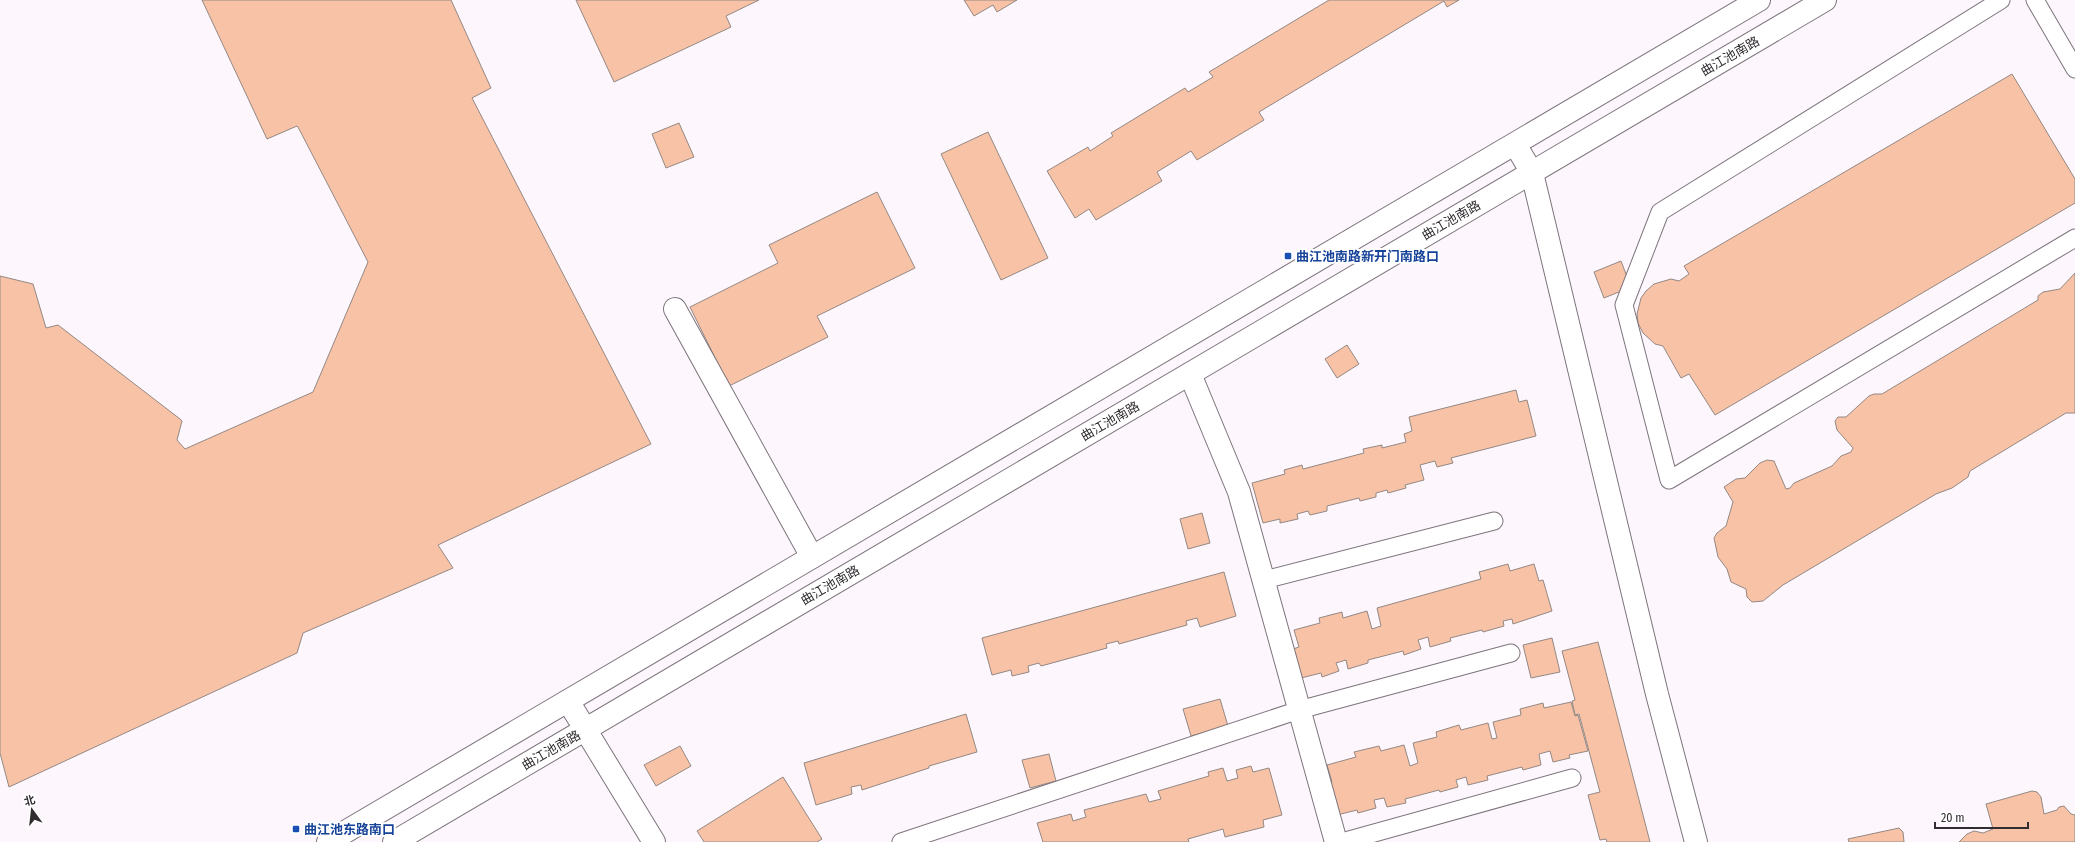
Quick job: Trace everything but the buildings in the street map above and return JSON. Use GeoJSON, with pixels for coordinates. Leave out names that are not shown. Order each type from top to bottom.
{"type":"FeatureCollection","features":[{"type":"Feature","properties":{"kind":"main road"},"geometry":{"type":"LineString","coordinates":[[328,842],[1759,0]]}},
{"type":"Feature","properties":{"kind":"main road","name":"曲江池南路"},"geometry":{"type":"LineString","coordinates":[[394,842],[1825,0]]}},
{"type":"Feature","properties":{"kind":"main road"},"geometry":{"type":"LineString","coordinates":[[1515,144],[1532,172],[1657,694],[1696,842]]}},
{"type":"Feature","properties":{"kind":"main road"},"geometry":{"type":"LineString","coordinates":[[675,309],[812,557]]}},
{"type":"Feature","properties":{"kind":"main road"},"geometry":{"type":"LineString","coordinates":[[1190,374],[1239,492],[1336,842]]}},
{"type":"Feature","properties":{"kind":"main road"},"geometry":{"type":"LineString","coordinates":[[568,701],[654,842]]}},
{"type":"Feature","properties":{"kind":"lane"},"geometry":{"type":"LineString","coordinates":[[2001,0],[1660,212],[1624,305],[1669,480],[2075,238]]}},
{"type":"Feature","properties":{"kind":"lane"},"geometry":{"type":"LineString","coordinates":[[2035,0],[2075,69]]}},
{"type":"Feature","properties":{"kind":"lane"},"geometry":{"type":"LineString","coordinates":[[1264,580],[1494,521]]}},
{"type":"Feature","properties":{"kind":"lane"},"geometry":{"type":"LineString","coordinates":[[901,842],[1299,710],[1511,653]]}},
{"type":"Feature","properties":{"kind":"lane"},"geometry":{"type":"LineString","coordinates":[[1342,842],[1572,778]]}},
{"type":"Feature","properties":{"kind":"place","name":"曲江池南路新开门南路口"},"geometry":{"type":"Point","coordinates":[1288,256]}},
{"type":"Feature","properties":{"kind":"place","name":"曲江池东路南口"},"geometry":{"type":"Point","coordinates":[296,829]}}]}
